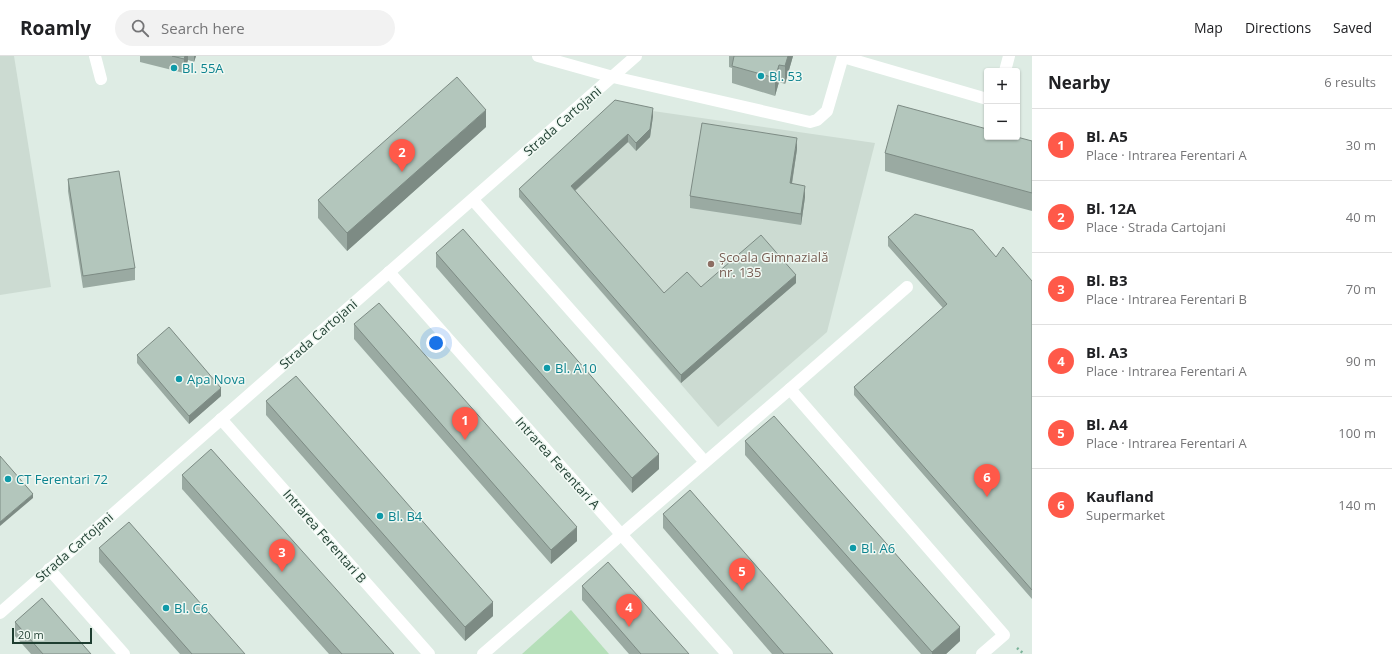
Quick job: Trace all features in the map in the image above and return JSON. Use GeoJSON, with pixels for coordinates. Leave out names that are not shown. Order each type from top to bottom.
{"type":"FeatureCollection","features":[{"type":"Feature","properties":{"kind":"street"},"geometry":{"type":"LineString","coordinates":[[95,56],[100,79]]}},
{"type":"Feature","properties":{"kind":"street"},"geometry":{"type":"LineString","coordinates":[[538,56],[613,77],[810,122],[817,120],[827,111],[843,56],[984,98]]}},
{"type":"Feature","properties":{"kind":"street","name":"Strada Cartojani"},"geometry":{"type":"LineString","coordinates":[[0,613],[636,56]]}},
{"type":"Feature","properties":{"kind":"street"},"geometry":{"type":"LineString","coordinates":[[1006,68],[1009,56]]}},
{"type":"Feature","properties":{"kind":"street"},"geometry":{"type":"LineString","coordinates":[[472,200],[705,462]]}},
{"type":"Feature","properties":{"kind":"street","name":"Intrarea Ferentari A"},"geometry":{"type":"LineString","coordinates":[[389,272],[727,654]]}},
{"type":"Feature","properties":{"kind":"street"},"geometry":{"type":"LineString","coordinates":[[483,654],[906,287]]}},
{"type":"Feature","properties":{"kind":"street"},"geometry":{"type":"LineString","coordinates":[[790,389],[1004,635],[982,654]]}},
{"type":"Feature","properties":{"kind":"street","name":"Intrarea Ferentari B"},"geometry":{"type":"LineString","coordinates":[[221,418],[429,654]]}},
{"type":"Feature","properties":{"kind":"street"},"geometry":{"type":"LineString","coordinates":[[49,569],[124,654]]}},
{"type":"Feature","properties":{"kind":"shaded area"},"geometry":{"type":"Polygon","coordinates":[[[0,56],[14,56],[51,287],[0,295],[0,56]]]}},
{"type":"Feature","properties":{"kind":"shaded area","name":"Școala Gimnazială nr. 135"},"geometry":{"type":"Polygon","coordinates":[[[618,106],[875,143],[827,332],[718,427],[519,197],[618,106]]]}},
{"type":"Feature","properties":{"kind":"green space"},"geometry":{"type":"Polygon","coordinates":[[[571,610],[609,654],[522,654],[571,610]]]}},
{"type":"Feature","properties":{"kind":"building"},"geometry":{"type":"Polygon","coordinates":[[[172,56],[185,56],[184,59],[172,56]]]}},
{"type":"Feature","properties":{"kind":"building"},"geometry":{"type":"Polygon","coordinates":[[[734,56],[788,56],[785,66],[779,65],[775,78],[732,66],[734,56]]]}},
{"type":"Feature","properties":{"kind":"building"},"geometry":{"type":"Polygon","coordinates":[[[457,77],[486,110],[347,233],[318,200],[457,77]]]}},
{"type":"Feature","properties":{"kind":"building"},"geometry":{"type":"Polygon","coordinates":[[[615,100],[653,108],[650,129],[636,143],[628,134],[571,186],[664,293],[687,272],[701,287],[761,235],[796,275],[681,375],[519,189],[615,100]]]}},
{"type":"Feature","properties":{"kind":"building"},"geometry":{"type":"Polygon","coordinates":[[[898,105],[984,128],[984,140],[1020,140],[1020,138],[1032,141],[1032,193],[885,153],[898,105]]]}},
{"type":"Feature","properties":{"kind":"building"},"geometry":{"type":"Polygon","coordinates":[[[702,123],[797,138],[790,183],[805,186],[801,214],[690,196],[702,123]]]}},
{"type":"Feature","properties":{"kind":"building"},"geometry":{"type":"Polygon","coordinates":[[[119,171],[135,268],[83,276],[68,179],[119,171]]]}},
{"type":"Feature","properties":{"kind":"building"},"geometry":{"type":"Polygon","coordinates":[[[915,214],[973,230],[996,257],[1003,247],[1032,281],[1032,590],[854,387],[947,304],[888,237],[915,214]]]}},
{"type":"Feature","properties":{"kind":"building","name":"Bl. A10"},"geometry":{"type":"Polygon","coordinates":[[[463,229],[659,454],[632,478],[436,253],[463,229]]]}},
{"type":"Feature","properties":{"kind":"building"},"geometry":{"type":"Polygon","coordinates":[[[379,303],[577,527],[551,550],[354,324],[379,303]]]}},
{"type":"Feature","properties":{"kind":"building","name":"Apa Nova"},"geometry":{"type":"Polygon","coordinates":[[[169,327],[221,388],[189,416],[137,355],[169,327]]]}},
{"type":"Feature","properties":{"kind":"building","name":"Bl. B4"},"geometry":{"type":"Polygon","coordinates":[[[296,376],[493,602],[465,627],[266,401],[296,376]]]}},
{"type":"Feature","properties":{"kind":"building","name":"Bl. A6"},"geometry":{"type":"Polygon","coordinates":[[[774,416],[960,627],[932,652],[745,441],[774,416]]]}},
{"type":"Feature","properties":{"kind":"building"},"geometry":{"type":"Polygon","coordinates":[[[211,449],[394,654],[342,654],[182,475],[211,449]]]}},
{"type":"Feature","properties":{"kind":"building","name":"CT Ferentari 72"},"geometry":{"type":"Polygon","coordinates":[[[0,456],[33,494],[0,522],[0,456]]]}},
{"type":"Feature","properties":{"kind":"building"},"geometry":{"type":"Polygon","coordinates":[[[690,490],[833,654],[784,654],[663,514],[690,490]]]}},
{"type":"Feature","properties":{"kind":"building","name":"Bl. C6"},"geometry":{"type":"Polygon","coordinates":[[[129,522],[245,654],[192,654],[99,548],[129,522]]]}},
{"type":"Feature","properties":{"kind":"building"},"geometry":{"type":"Polygon","coordinates":[[[608,562],[689,654],[641,654],[582,586],[608,562]]]}},
{"type":"Feature","properties":{"kind":"building"},"geometry":{"type":"Polygon","coordinates":[[[42,598],[91,654],[43,654],[15,622],[42,598]]]}},
{"type":"Feature","properties":{"kind":"place","name":"Bl. 55A"},"geometry":{"type":"Point","coordinates":[174,68]}},
{"type":"Feature","properties":{"kind":"place","name":"Bl. 53"},"geometry":{"type":"Point","coordinates":[761,76]}},
{"type":"Feature","properties":{"kind":"place","name":"Bl. 12A"},"geometry":{"type":"Point","coordinates":[402,172]}},
{"type":"Feature","properties":{"kind":"place","name":"Școala Gimnazială nr. 135"},"geometry":{"type":"Point","coordinates":[711,264]}},
{"type":"Feature","properties":{"kind":"place","name":"Bl. A10"},"geometry":{"type":"Point","coordinates":[547,368]}},
{"type":"Feature","properties":{"kind":"place","name":"Apa Nova"},"geometry":{"type":"Point","coordinates":[179,379]}},
{"type":"Feature","properties":{"kind":"place","name":"Bl. A5"},"geometry":{"type":"Point","coordinates":[465,440]}},
{"type":"Feature","properties":{"kind":"place","name":"CT Ferentari 72"},"geometry":{"type":"Point","coordinates":[8,479]}},
{"type":"Feature","properties":{"kind":"place","name":"Kaufland"},"geometry":{"type":"Point","coordinates":[987,497]}},
{"type":"Feature","properties":{"kind":"place","name":"Bl. B4"},"geometry":{"type":"Point","coordinates":[380,516]}},
{"type":"Feature","properties":{"kind":"place","name":"Bl. A6"},"geometry":{"type":"Point","coordinates":[853,548]}},
{"type":"Feature","properties":{"kind":"place","name":"Bl. B3"},"geometry":{"type":"Point","coordinates":[282,572]}},
{"type":"Feature","properties":{"kind":"place","name":"Bl. A4"},"geometry":{"type":"Point","coordinates":[742,591]}},
{"type":"Feature","properties":{"kind":"place","name":"Bl. C6"},"geometry":{"type":"Point","coordinates":[166,608]}},
{"type":"Feature","properties":{"kind":"place","name":"Bl. A3"},"geometry":{"type":"Point","coordinates":[629,627]}}]}
